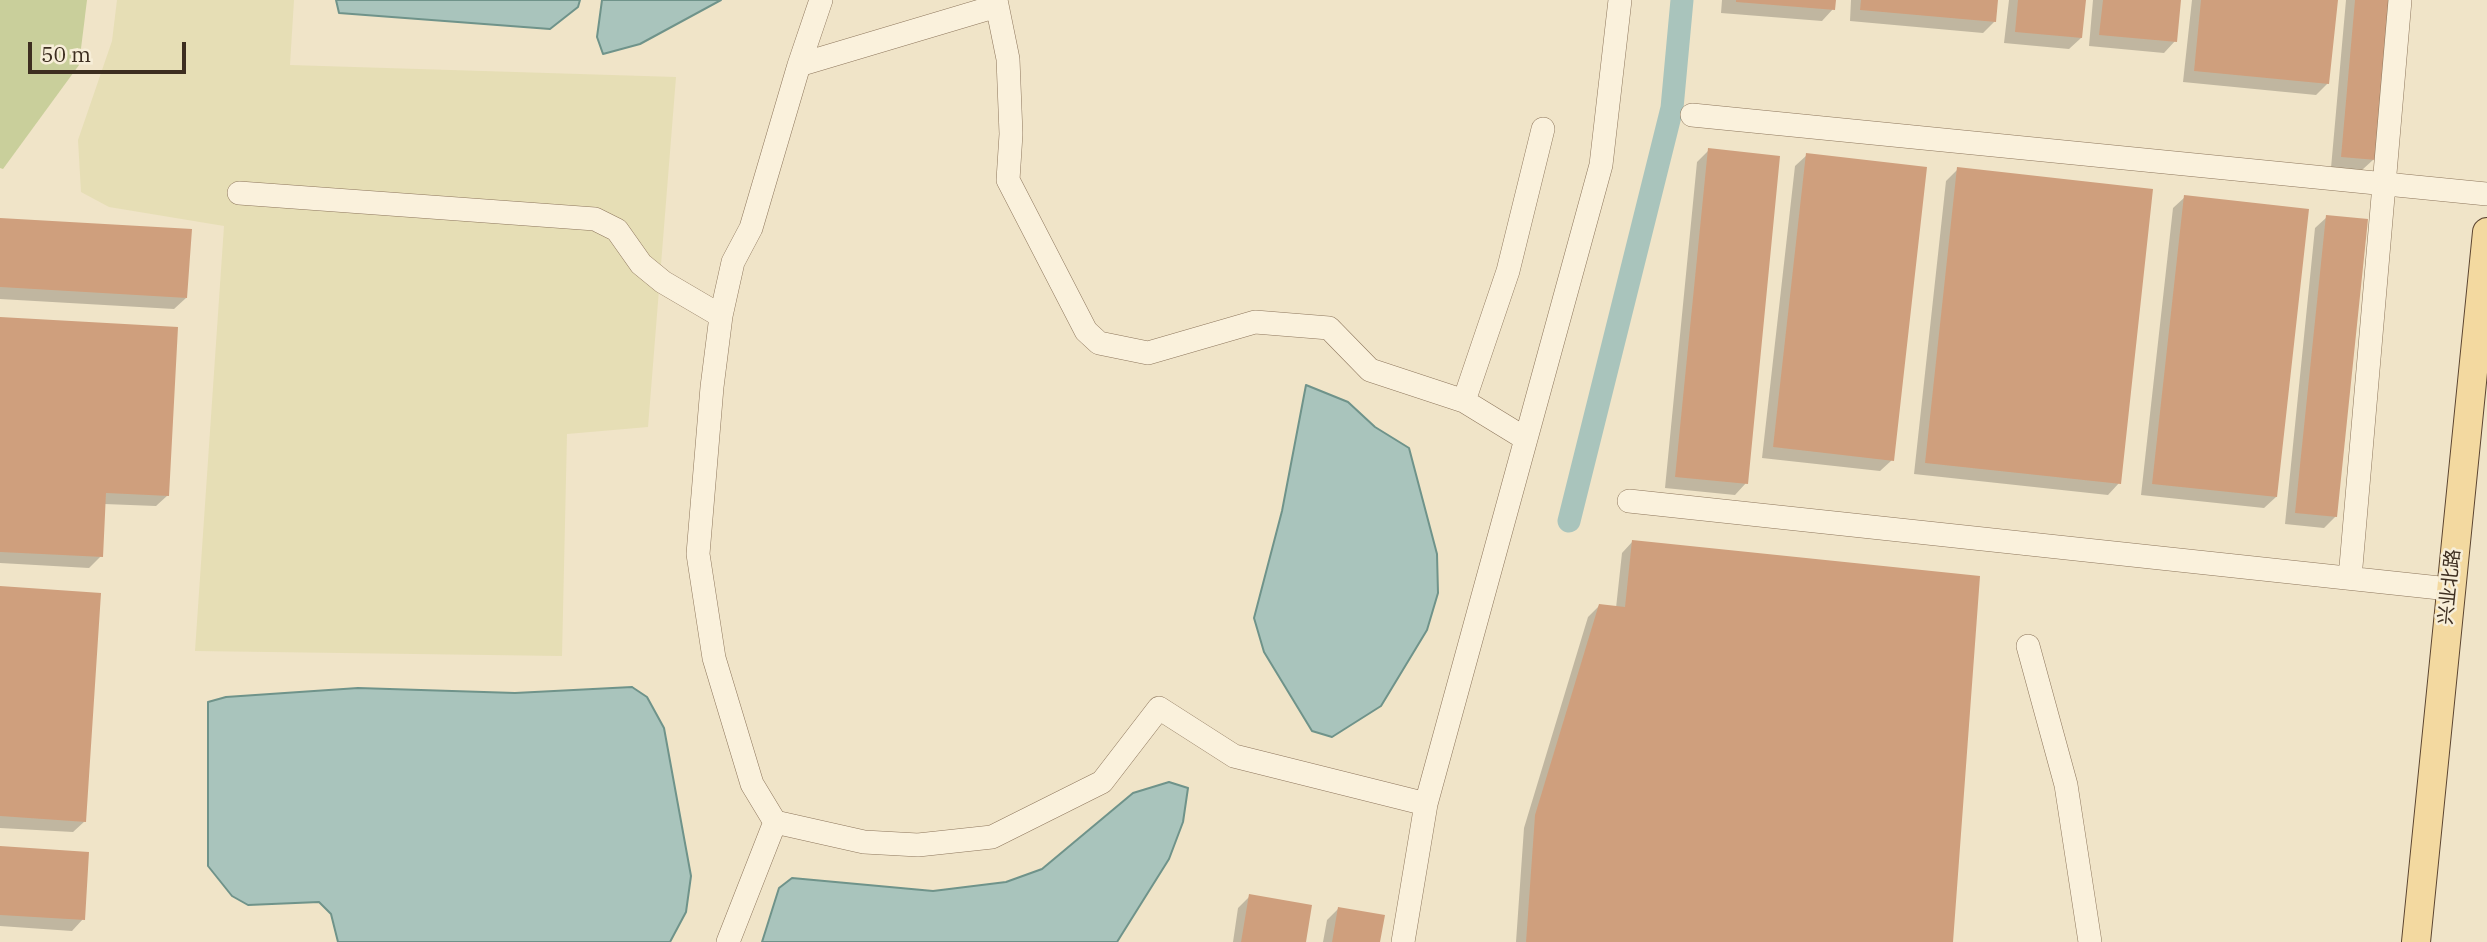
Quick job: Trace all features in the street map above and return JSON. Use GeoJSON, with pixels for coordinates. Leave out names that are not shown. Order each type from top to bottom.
{"type":"FeatureCollection","features":[{"type":"Feature","properties":{"kind":"main road","name":"兴业北路"},"geometry":{"type":"LineString","coordinates":[[2416,942],[2449,589],[2487,232]]}},
{"type":"Feature","properties":{"kind":"street"},"geometry":{"type":"LineString","coordinates":[[821,0],[751,228],[733,262],[721,316],[712,387],[698,554],[714,658],[752,784],[775,822],[864,842],[918,845],[992,837],[1102,782],[1159,708],[1234,756],[1426,804]]}},
{"type":"Feature","properties":{"kind":"street"},"geometry":{"type":"LineString","coordinates":[[1403,942],[1426,804],[1601,165],[1620,0]]}},
{"type":"Feature","properties":{"kind":"street"},"geometry":{"type":"LineString","coordinates":[[2350,578],[2400,0]]}},
{"type":"Feature","properties":{"kind":"street"},"geometry":{"type":"LineString","coordinates":[[799,65],[997,3],[1008,59],[1011,134],[1008,180],[1086,331],[1099,343],[1149,353],[1255,322],[1329,328],[1370,370],[1464,401],[1526,439]]}},
{"type":"Feature","properties":{"kind":"street"},"geometry":{"type":"LineString","coordinates":[[1692,114],[2487,194]]}},
{"type":"Feature","properties":{"kind":"street"},"geometry":{"type":"LineString","coordinates":[[1464,401],[1508,271],[1543,129]]}},
{"type":"Feature","properties":{"kind":"street"},"geometry":{"type":"LineString","coordinates":[[239,193],[595,219],[617,230],[640,264],[663,282],[721,316]]}},
{"type":"Feature","properties":{"kind":"street"},"geometry":{"type":"LineString","coordinates":[[1629,501],[2449,589]]}},
{"type":"Feature","properties":{"kind":"street"},"geometry":{"type":"LineString","coordinates":[[2028,646],[2066,785],[2090,942]]}},
{"type":"Feature","properties":{"kind":"street"},"geometry":{"type":"LineString","coordinates":[[728,942],[775,822]]}},
{"type":"Feature","properties":{"kind":"shaded area"},"geometry":{"type":"Polygon","coordinates":[[[117,0],[294,0],[290,65],[676,77],[648,427],[567,434],[562,656],[195,651],[224,226],[109,207],[81,192],[78,140],[112,41],[117,0]]]}},
{"type":"Feature","properties":{"kind":"green space"},"geometry":{"type":"Polygon","coordinates":[[[0,0],[87,0],[79,65],[3,169],[0,168],[0,0]]]}},
{"type":"Feature","properties":{"kind":"water"},"geometry":{"type":"Polygon","coordinates":[[[336,0],[580,0],[578,7],[550,29],[339,13],[336,0]]]}},
{"type":"Feature","properties":{"kind":"water"},"geometry":{"type":"Polygon","coordinates":[[[602,0],[721,0],[640,44],[603,54],[597,37],[602,0]]]}},
{"type":"Feature","properties":{"kind":"water"},"geometry":{"type":"Polygon","coordinates":[[[1306,385],[1348,402],[1375,427],[1409,448],[1437,554],[1438,593],[1427,630],[1381,706],[1332,737],[1312,731],[1264,652],[1254,618],[1282,511],[1306,385]]]}},
{"type":"Feature","properties":{"kind":"water"},"geometry":{"type":"Polygon","coordinates":[[[632,687],[647,697],[664,728],[691,876],[686,912],[670,942],[338,942],[331,914],[319,902],[248,905],[232,896],[208,866],[208,702],[226,697],[358,688],[515,693],[632,687]]]}},
{"type":"Feature","properties":{"kind":"water"},"geometry":{"type":"Polygon","coordinates":[[[1169,782],[1188,788],[1183,822],[1169,859],[1117,942],[762,942],[779,888],[792,878],[933,891],[1006,882],[1042,869],[1133,793],[1169,782]]]}},
{"type":"Feature","properties":{"kind":"building"},"geometry":{"type":"Polygon","coordinates":[[[1736,0],[1836,0],[1835,10],[1736,0]]]}},
{"type":"Feature","properties":{"kind":"building"},"geometry":{"type":"Polygon","coordinates":[[[1861,0],[1998,0],[1996,22],[1860,10],[1861,0]]]}},
{"type":"Feature","properties":{"kind":"building"},"geometry":{"type":"Polygon","coordinates":[[[2018,0],[2086,0],[2082,38],[2015,32],[2018,0]]]}},
{"type":"Feature","properties":{"kind":"building"},"geometry":{"type":"Polygon","coordinates":[[[2103,0],[2181,0],[2177,42],[2099,35],[2103,0]]]}},
{"type":"Feature","properties":{"kind":"building"},"geometry":{"type":"Polygon","coordinates":[[[2201,0],[2338,0],[2329,84],[2194,71],[2201,0]]]}},
{"type":"Feature","properties":{"kind":"building"},"geometry":{"type":"Polygon","coordinates":[[[2355,0],[2389,0],[2376,160],[2341,157],[2355,0]]]}},
{"type":"Feature","properties":{"kind":"building"},"geometry":{"type":"Polygon","coordinates":[[[1708,148],[1780,156],[1748,484],[1675,477],[1708,148]]]}},
{"type":"Feature","properties":{"kind":"building"},"geometry":{"type":"Polygon","coordinates":[[[1806,153],[1927,167],[1894,461],[1773,447],[1806,153]]]}},
{"type":"Feature","properties":{"kind":"building"},"geometry":{"type":"Polygon","coordinates":[[[1957,167],[2153,189],[2121,484],[1925,463],[1957,167]]]}},
{"type":"Feature","properties":{"kind":"building"},"geometry":{"type":"Polygon","coordinates":[[[2184,195],[2309,209],[2277,497],[2152,484],[2184,195]]]}},
{"type":"Feature","properties":{"kind":"building"},"geometry":{"type":"Polygon","coordinates":[[[2326,215],[2368,219],[2337,517],[2295,513],[2326,215]]]}},
{"type":"Feature","properties":{"kind":"building"},"geometry":{"type":"Polygon","coordinates":[[[0,218],[192,229],[187,298],[0,287],[0,218]]]}},
{"type":"Feature","properties":{"kind":"building"},"geometry":{"type":"Polygon","coordinates":[[[0,317],[178,327],[169,496],[106,493],[103,557],[0,552],[0,317]]]}},
{"type":"Feature","properties":{"kind":"building"},"geometry":{"type":"Polygon","coordinates":[[[1632,540],[1980,576],[1953,942],[1526,942],[1535,815],[1599,604],[1625,607],[1632,540]]]}},
{"type":"Feature","properties":{"kind":"building"},"geometry":{"type":"Polygon","coordinates":[[[0,586],[101,593],[86,822],[0,816],[0,586]]]}},
{"type":"Feature","properties":{"kind":"building"},"geometry":{"type":"Polygon","coordinates":[[[0,846],[89,852],[85,920],[0,915],[0,846]]]}},
{"type":"Feature","properties":{"kind":"building"},"geometry":{"type":"Polygon","coordinates":[[[1249,894],[1312,905],[1306,942],[1241,942],[1249,894]]]}},
{"type":"Feature","properties":{"kind":"building"},"geometry":{"type":"Polygon","coordinates":[[[1338,907],[1385,915],[1380,942],[1332,942],[1338,907]]]}},
{"type":"Feature","properties":{"kind":"waterway"},"geometry":{"type":"LineString","coordinates":[[1569,521],[1672,108],[1682,0]]}}]}
